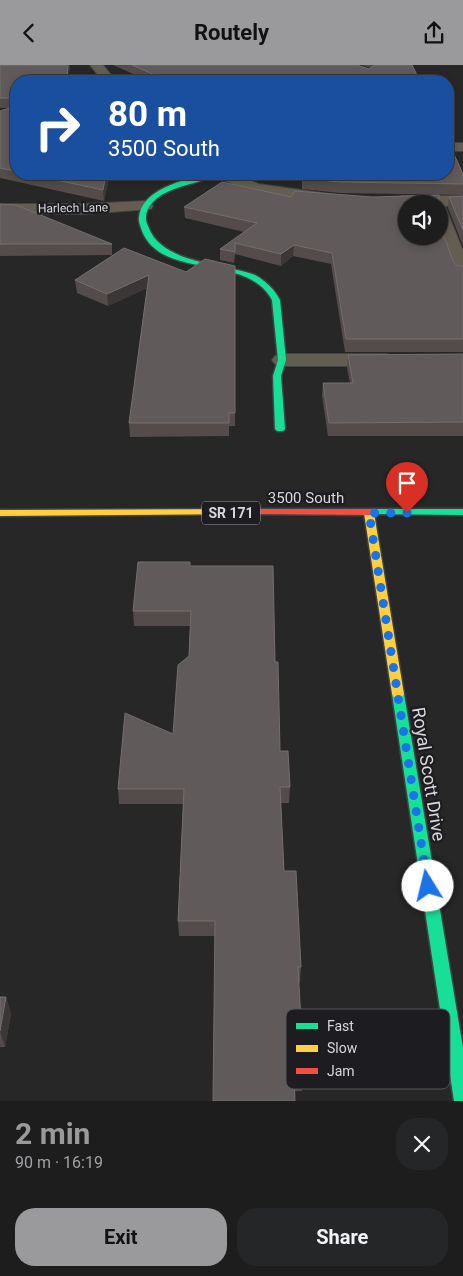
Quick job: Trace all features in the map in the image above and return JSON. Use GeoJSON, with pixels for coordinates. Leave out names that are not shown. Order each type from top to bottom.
{"type":"FeatureCollection","features":[{"type":"Feature","properties":{"kind":"street"},"geometry":{"type":"LineString","coordinates":[[96,65],[105,75]]}},
{"type":"Feature","properties":{"kind":"street"},"geometry":{"type":"LineString","coordinates":[[196,180],[168,190],[145,206],[142,212],[142,224],[148,238],[155,245],[178,257],[241,272],[268,287],[276,300],[282,360],[277,377],[280,429]]}},
{"type":"Feature","properties":{"kind":"street"},"geometry":{"type":"LineString","coordinates":[[236,180],[256,188],[343,200]]}},
{"type":"Feature","properties":{"kind":"street"},"geometry":{"type":"LineString","coordinates":[[388,201],[398,202]]}},
{"type":"Feature","properties":{"kind":"street"},"geometry":{"type":"LineString","coordinates":[[448,203],[463,201]]}},
{"type":"Feature","properties":{"kind":"street","name":"Harlech Lane"},"geometry":{"type":"LineString","coordinates":[[0,209],[83,209],[145,206]]}},
{"type":"Feature","properties":{"kind":"street"},"geometry":{"type":"LineString","coordinates":[[448,234],[462,272]]}},
{"type":"Feature","properties":{"kind":"street"},"geometry":{"type":"LineString","coordinates":[[282,360],[404,359]]}},
{"type":"Feature","properties":{"kind":"street","name":"3500 South"},"geometry":{"type":"LineString","coordinates":[[0,513],[463,512]]}},
{"type":"Feature","properties":{"kind":"street","name":"Royal Scott Drive"},"geometry":{"type":"LineString","coordinates":[[369,513],[448,1009]]}},
{"type":"Feature","properties":{"kind":"street","name":"Royal Scott Drive"},"geometry":{"type":"LineString","coordinates":[[450,1020],[463,1101]]}},
{"type":"Feature","properties":{"kind":"building"},"geometry":{"type":"Polygon","coordinates":[[[0,65],[68,65],[67,75],[10,75],[10,98],[0,98],[0,65]]]}},
{"type":"Feature","properties":{"kind":"building"},"geometry":{"type":"Polygon","coordinates":[[[132,65],[357,65],[369,69],[375,65],[412,65],[417,75],[155,75],[132,65]]]}},
{"type":"Feature","properties":{"kind":"building"},"geometry":{"type":"Polygon","coordinates":[[[10,108],[10,170],[0,168],[0,111],[10,108]]]}},
{"type":"Feature","properties":{"kind":"building"},"geometry":{"type":"Polygon","coordinates":[[[454,154],[463,174],[463,184],[322,180],[454,180],[454,154]]]}},
{"type":"Feature","properties":{"kind":"building"},"geometry":{"type":"Polygon","coordinates":[[[57,180],[105,180],[103,190],[57,180]]]}},
{"type":"Feature","properties":{"kind":"building"},"geometry":{"type":"Polygon","coordinates":[[[222,182],[291,197],[295,191],[372,197],[398,196],[398,245],[447,245],[453,261],[457,266],[463,266],[463,339],[346,339],[332,253],[294,245],[281,254],[235,243],[235,252],[220,249],[257,223],[184,207],[222,182]]]}},
{"type":"Feature","properties":{"kind":"building"},"geometry":{"type":"Polygon","coordinates":[[[463,196],[463,230],[449,197],[463,196]]]}},
{"type":"Feature","properties":{"kind":"building"},"geometry":{"type":"Polygon","coordinates":[[[0,204],[16,205],[112,244],[0,244],[0,204]]]}},
{"type":"Feature","properties":{"kind":"building"},"geometry":{"type":"Polygon","coordinates":[[[124,248],[186,272],[205,259],[235,266],[235,413],[229,413],[229,423],[129,423],[149,275],[107,294],[75,280],[124,248]]]}},
{"type":"Feature","properties":{"kind":"building"},"geometry":{"type":"Polygon","coordinates":[[[463,354],[463,422],[329,423],[323,383],[353,383],[348,355],[463,354]]]}},
{"type":"Feature","properties":{"kind":"building"},"geometry":{"type":"Polygon","coordinates":[[[138,562],[190,562],[190,566],[273,566],[275,662],[278,662],[280,751],[288,751],[290,787],[280,787],[284,871],[296,871],[301,967],[298,967],[300,1009],[286,1009],[286,1089],[294,1089],[295,1101],[213,1101],[215,921],[178,921],[184,789],[118,789],[125,713],[173,734],[178,665],[189,656],[191,611],[133,611],[138,562]]]}},
{"type":"Feature","properties":{"kind":"building"},"geometry":{"type":"Polygon","coordinates":[[[0,997],[6,997],[0,1031],[0,997]]]}},
{"type":"Feature","properties":{"kind":"traffic: fast"},"geometry":{"type":"LineString","coordinates":[[193,180],[159,194],[150,201],[144,209],[143,222],[152,241],[167,253],[252,277],[272,292],[276,300],[282,360],[277,376],[280,429]]}},
{"type":"Feature","properties":{"kind":"traffic: fast"},"geometry":{"type":"LineString","coordinates":[[373,512],[463,512]]}},
{"type":"Feature","properties":{"kind":"traffic: fast"},"geometry":{"type":"LineString","coordinates":[[398,694],[448,1009]]}},
{"type":"Feature","properties":{"kind":"traffic: fast"},"geometry":{"type":"LineString","coordinates":[[450,1020],[463,1101]]}},
{"type":"Feature","properties":{"kind":"traffic: slow"},"geometry":{"type":"LineString","coordinates":[[0,513],[249,512]]}},
{"type":"Feature","properties":{"kind":"traffic: slow"},"geometry":{"type":"LineString","coordinates":[[369,513],[398,694]]}},
{"type":"Feature","properties":{"kind":"traffic: jam"},"geometry":{"type":"LineString","coordinates":[[249,512],[373,512]]}},
{"type":"Feature","properties":{"kind":"route"},"geometry":{"type":"LineString","coordinates":[[407,513],[369,513],[428,886]]}}]}
